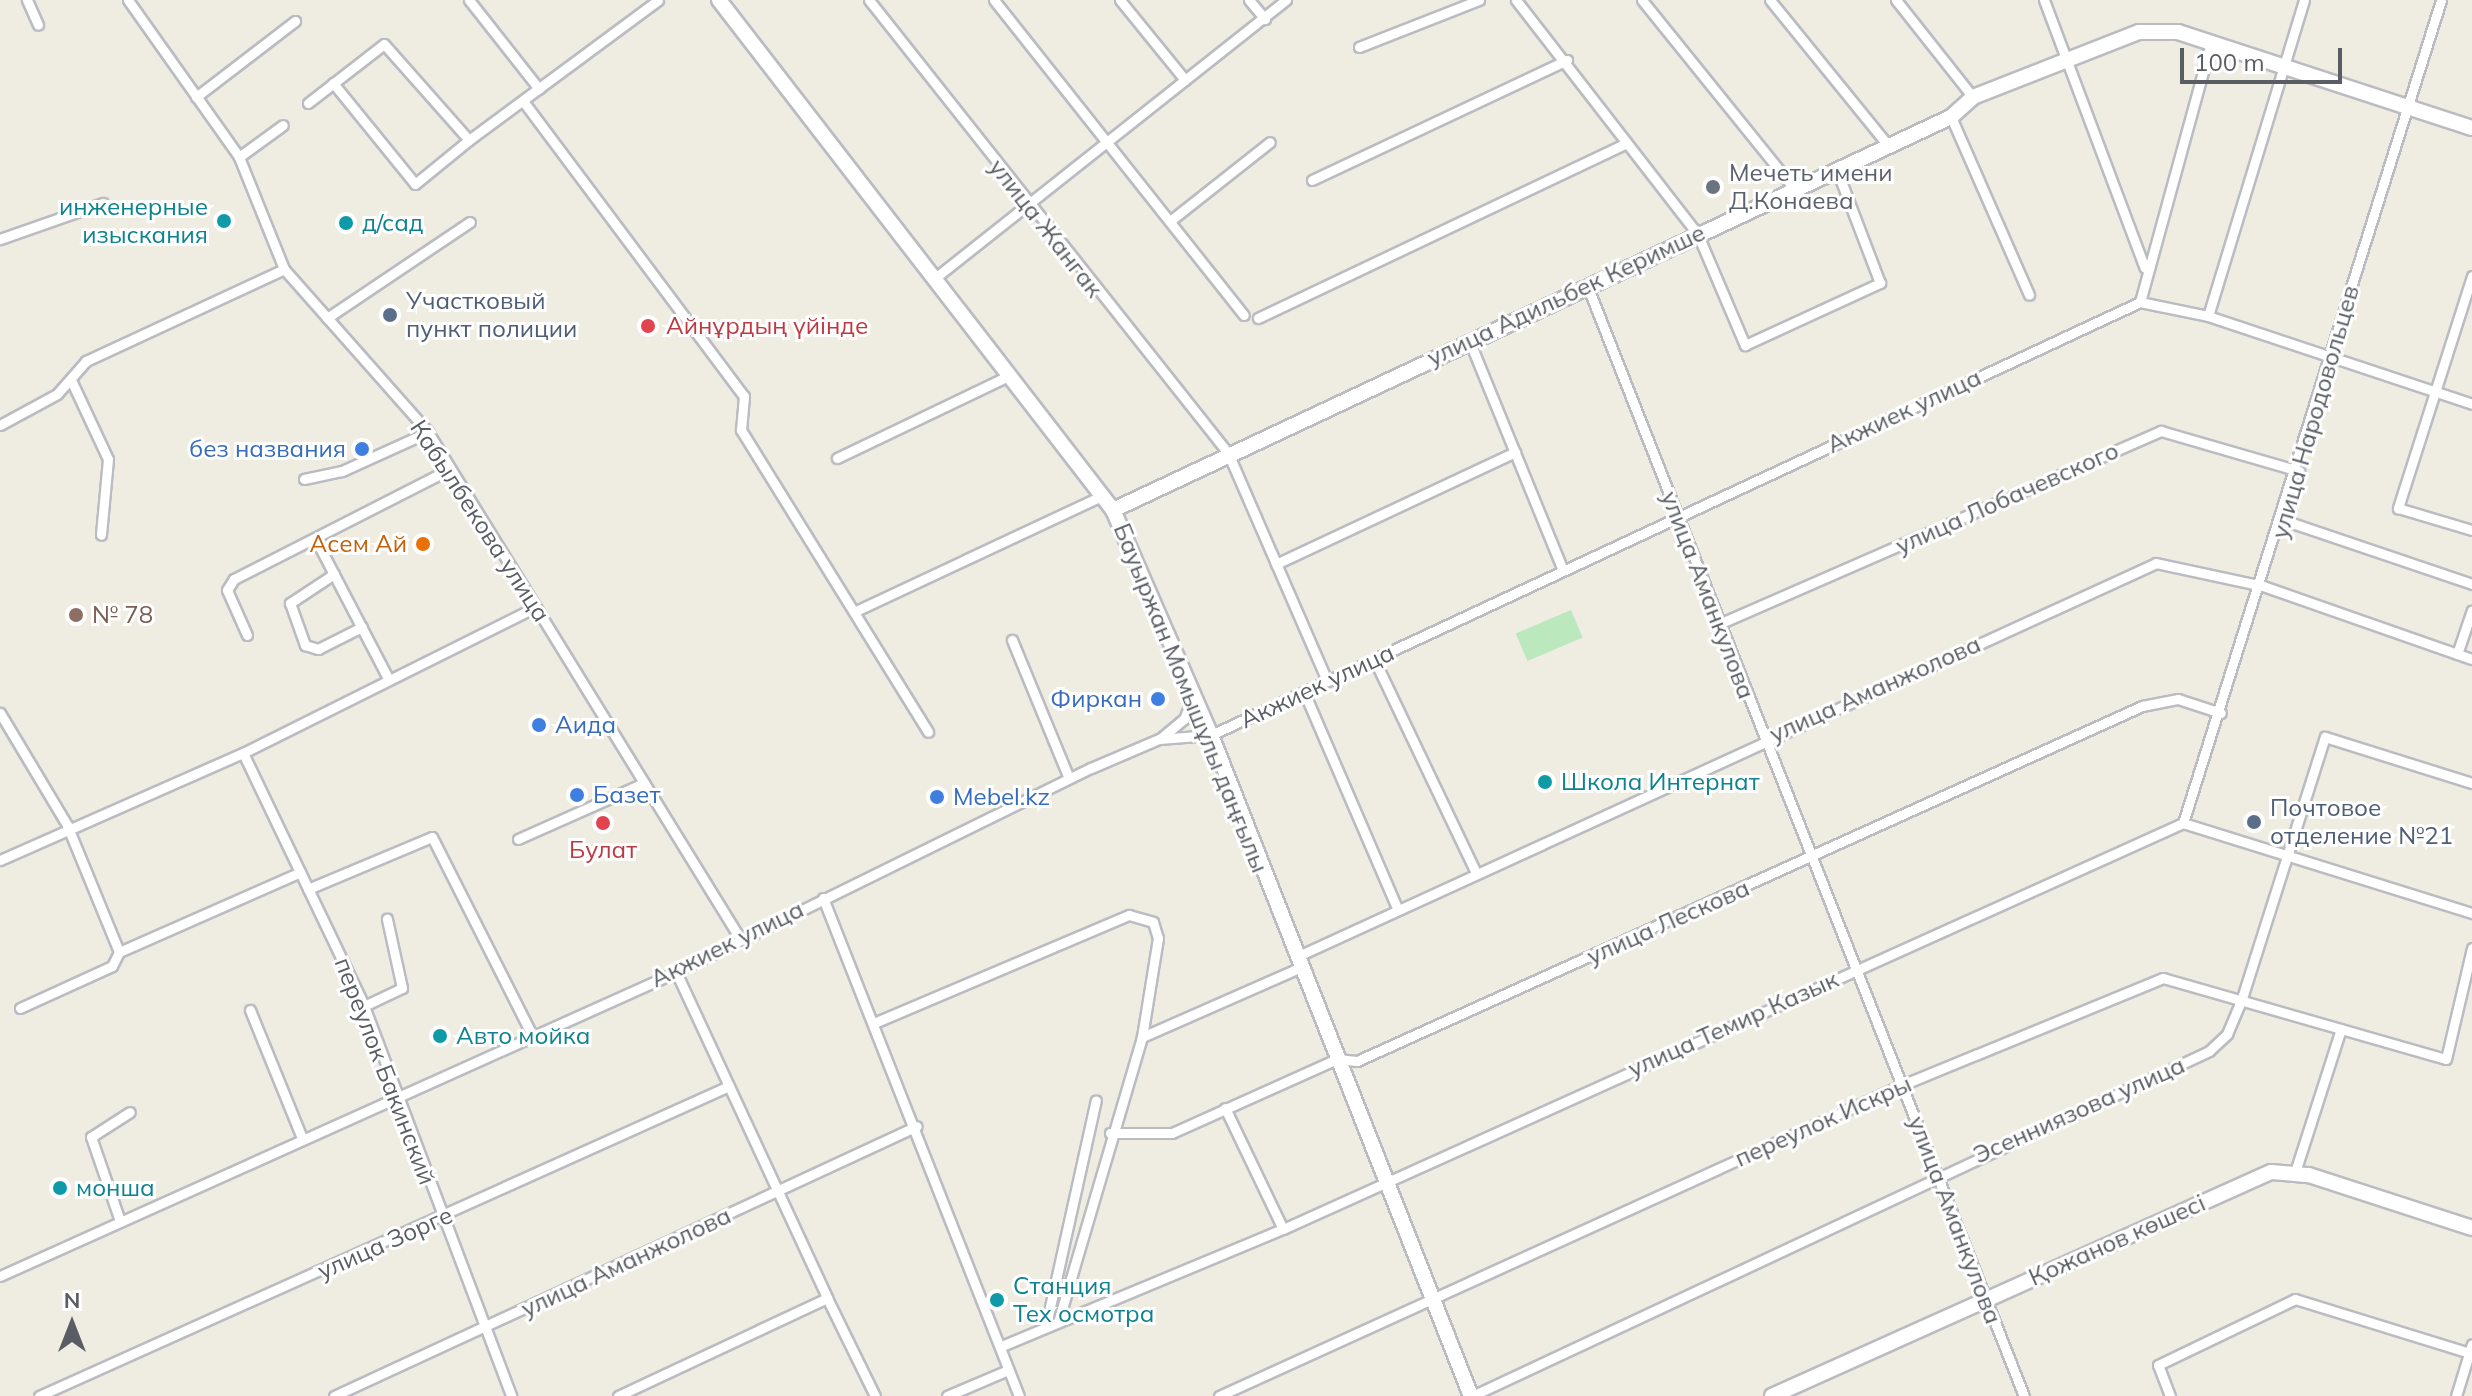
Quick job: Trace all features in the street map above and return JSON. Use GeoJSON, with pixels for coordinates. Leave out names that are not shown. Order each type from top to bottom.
{"type":"FeatureCollection","features":[{"type":"Feature","properties":{"kind":"main road","name":"Бауыржан Момышұлы даңғылы"},"geometry":{"type":"LineString","coordinates":[[719,0],[1113,510],[1211,735],[1297,963],[1472,1396]]}},
{"type":"Feature","properties":{"kind":"main road","name":"улица Адильбек Керимше"},"geometry":{"type":"LineString","coordinates":[[1113,510],[1228,453],[1698,235],[1793,187],[1951,117],[1973,97],[2139,32],[2178,32],[2472,128]]}},
{"type":"Feature","properties":{"kind":"main road","name":"Қожанов көшесі"},"geometry":{"type":"LineString","coordinates":[[1772,1396],[2271,1172],[2295,1172],[2472,1228]]}},
{"type":"Feature","properties":{"kind":"street"},"geometry":{"type":"LineString","coordinates":[[27,0],[38,25]]}},
{"type":"Feature","properties":{"kind":"street","name":"Кабылбекова улица"},"geometry":{"type":"LineString","coordinates":[[128,0],[239,157],[284,269],[428,432],[739,937]]}},
{"type":"Feature","properties":{"kind":"street"},"geometry":{"type":"LineString","coordinates":[[469,0],[539,89]]}},
{"type":"Feature","properties":{"kind":"street"},"geometry":{"type":"LineString","coordinates":[[333,83],[415,184],[469,140],[658,0]]}},
{"type":"Feature","properties":{"kind":"street","name":"улица Жангак"},"geometry":{"type":"LineString","coordinates":[[869,0],[1228,453],[1327,681]]}},
{"type":"Feature","properties":{"kind":"street"},"geometry":{"type":"LineString","coordinates":[[994,0],[1244,315]]}},
{"type":"Feature","properties":{"kind":"street"},"geometry":{"type":"LineString","coordinates":[[1120,0],[1185,80]]}},
{"type":"Feature","properties":{"kind":"street"},"geometry":{"type":"LineString","coordinates":[[1249,0],[1265,19]]}},
{"type":"Feature","properties":{"kind":"street"},"geometry":{"type":"LineString","coordinates":[[935,278],[1286,0]]}},
{"type":"Feature","properties":{"kind":"street"},"geometry":{"type":"LineString","coordinates":[[1359,47],[1479,0]]}},
{"type":"Feature","properties":{"kind":"street"},"geometry":{"type":"LineString","coordinates":[[1516,0],[1567,60],[1698,235],[1751,347],[1873,291],[1880,283],[1836,168]]}},
{"type":"Feature","properties":{"kind":"street"},"geometry":{"type":"LineString","coordinates":[[1642,0],[1793,187]]}},
{"type":"Feature","properties":{"kind":"street"},"geometry":{"type":"LineString","coordinates":[[1770,0],[1887,144]]}},
{"type":"Feature","properties":{"kind":"street"},"geometry":{"type":"LineString","coordinates":[[1896,0],[1973,97]]}},
{"type":"Feature","properties":{"kind":"street"},"geometry":{"type":"LineString","coordinates":[[2044,0],[2145,268]]}},
{"type":"Feature","properties":{"kind":"street"},"geometry":{"type":"LineString","coordinates":[[2208,316],[2281,67],[2304,0]]}},
{"type":"Feature","properties":{"kind":"street","name":"улица Народовольцев"},"geometry":{"type":"LineString","coordinates":[[2183,823],[2263,586],[2441,0]]}},
{"type":"Feature","properties":{"kind":"street"},"geometry":{"type":"LineString","coordinates":[[196,97],[295,21]]}},
{"type":"Feature","properties":{"kind":"street"},"geometry":{"type":"LineString","coordinates":[[2211,43],[2145,268],[2140,302],[2208,316],[2472,404]]}},
{"type":"Feature","properties":{"kind":"street"},"geometry":{"type":"LineString","coordinates":[[308,103],[384,44],[469,140]]}},
{"type":"Feature","properties":{"kind":"street"},"geometry":{"type":"LineString","coordinates":[[1312,180],[1567,60]]}},
{"type":"Feature","properties":{"kind":"street"},"geometry":{"type":"LineString","coordinates":[[523,101],[744,396],[741,430],[858,610],[928,732]]}},
{"type":"Feature","properties":{"kind":"street"},"geometry":{"type":"LineString","coordinates":[[1951,117],[2029,295]]}},
{"type":"Feature","properties":{"kind":"street"},"geometry":{"type":"LineString","coordinates":[[239,157],[283,125]]}},
{"type":"Feature","properties":{"kind":"street"},"geometry":{"type":"LineString","coordinates":[[1170,221],[1270,142]]}},
{"type":"Feature","properties":{"kind":"street"},"geometry":{"type":"LineString","coordinates":[[1258,318],[1627,143]]}},
{"type":"Feature","properties":{"kind":"street"},"geometry":{"type":"LineString","coordinates":[[0,239],[103,203]]}},
{"type":"Feature","properties":{"kind":"street"},"geometry":{"type":"LineString","coordinates":[[327,318],[470,222]]}},
{"type":"Feature","properties":{"kind":"street"},"geometry":{"type":"LineString","coordinates":[[0,425],[71,380],[86,361],[284,269]]}},
{"type":"Feature","properties":{"kind":"street"},"geometry":{"type":"LineString","coordinates":[[2472,276],[2398,508],[2472,530]]}},
{"type":"Feature","properties":{"kind":"street","name":"улица Аманкулова"},"geometry":{"type":"LineString","coordinates":[[1587,285],[1721,623],[1761,740],[1856,969],[2024,1396]]}},
{"type":"Feature","properties":{"kind":"street","name":"Акжиек улица"},"geometry":{"type":"LineString","coordinates":[[0,1276],[531,1033],[676,972],[739,937],[1069,778],[1159,739],[1211,735],[1562,568],[2140,302]]}},
{"type":"Feature","properties":{"kind":"street"},"geometry":{"type":"LineString","coordinates":[[1469,340],[1562,568]]}},
{"type":"Feature","properties":{"kind":"street"},"geometry":{"type":"LineString","coordinates":[[837,458],[1010,375]]}},
{"type":"Feature","properties":{"kind":"street"},"geometry":{"type":"LineString","coordinates":[[71,380],[108,459],[101,535]]}},
{"type":"Feature","properties":{"kind":"street","name":"улица Лобачевского"},"geometry":{"type":"LineString","coordinates":[[1721,623],[2161,431],[2299,471]]}},
{"type":"Feature","properties":{"kind":"street"},"geometry":{"type":"LineString","coordinates":[[304,479],[342,471],[428,432]]}},
{"type":"Feature","properties":{"kind":"street"},"geometry":{"type":"LineString","coordinates":[[1276,564],[1515,452]]}},
{"type":"Feature","properties":{"kind":"street"},"geometry":{"type":"LineString","coordinates":[[247,635],[227,590],[234,579],[450,469]]}},
{"type":"Feature","properties":{"kind":"street"},"geometry":{"type":"LineString","coordinates":[[858,610],[1104,495]]}},
{"type":"Feature","properties":{"kind":"street"},"geometry":{"type":"LineString","coordinates":[[2283,520],[2472,584]]}},
{"type":"Feature","properties":{"kind":"street"},"geometry":{"type":"LineString","coordinates":[[315,538],[389,680]]}},
{"type":"Feature","properties":{"kind":"street","name":"улица Аманжолова"},"geometry":{"type":"LineString","coordinates":[[1142,1037],[1297,963],[1397,908],[2156,563],[2263,586],[2472,659]]}},
{"type":"Feature","properties":{"kind":"street"},"geometry":{"type":"LineString","coordinates":[[334,574],[290,603],[305,645],[318,649],[362,627]]}},
{"type":"Feature","properties":{"kind":"street"},"geometry":{"type":"LineString","coordinates":[[0,860],[67,825],[243,753],[536,607]]}},
{"type":"Feature","properties":{"kind":"street"},"geometry":{"type":"LineString","coordinates":[[2457,654],[2472,610]]}},
{"type":"Feature","properties":{"kind":"street"},"geometry":{"type":"LineString","coordinates":[[1012,640],[1069,778]]}},
{"type":"Feature","properties":{"kind":"street"},"geometry":{"type":"LineString","coordinates":[[1374,659],[1476,873]]}},
{"type":"Feature","properties":{"kind":"street"},"geometry":{"type":"LineString","coordinates":[[1304,692],[1397,908]]}},
{"type":"Feature","properties":{"kind":"street"},"geometry":{"type":"LineString","coordinates":[[1159,739],[1187,714],[1194,695]]}},
{"type":"Feature","properties":{"kind":"street","name":"улица Лескова"},"geometry":{"type":"LineString","coordinates":[[1110,1133],[1172,1133],[1337,1059],[1357,1061],[2156,701],[2178,699],[2221,713]]}},
{"type":"Feature","properties":{"kind":"street"},"geometry":{"type":"LineString","coordinates":[[0,713],[67,825],[119,952]]}},
{"type":"Feature","properties":{"kind":"street","name":"Эсенниязова улица"},"geometry":{"type":"LineString","coordinates":[[1472,1396],[1940,1181],[1962,1163],[2209,1051],[2227,1034],[2242,998],[2325,737],[2472,783]]}},
{"type":"Feature","properties":{"kind":"street","name":"переулок Бакинский"},"geometry":{"type":"LineString","coordinates":[[243,753],[364,1006],[511,1396]]}},
{"type":"Feature","properties":{"kind":"street"},"geometry":{"type":"LineString","coordinates":[[518,839],[644,783]]}},
{"type":"Feature","properties":{"kind":"street"},"geometry":{"type":"LineString","coordinates":[[2183,823],[2472,913]]}},
{"type":"Feature","properties":{"kind":"street","name":"улица Темир Казык"},"geometry":{"type":"LineString","coordinates":[[1004,1345],[1059,1319],[1283,1229],[2183,823]]}},
{"type":"Feature","properties":{"kind":"street"},"geometry":{"type":"LineString","coordinates":[[308,889],[432,837],[531,1033]]}},
{"type":"Feature","properties":{"kind":"street"},"geometry":{"type":"LineString","coordinates":[[20,1008],[112,966],[119,952],[300,872]]}},
{"type":"Feature","properties":{"kind":"street"},"geometry":{"type":"LineString","coordinates":[[823,898],[1004,1345],[1008,1370],[1019,1396]]}},
{"type":"Feature","properties":{"kind":"street"},"geometry":{"type":"LineString","coordinates":[[874,1023],[1129,915],[1147,916],[1158,938],[1142,1037],[1110,1133],[1059,1319]]}},
{"type":"Feature","properties":{"kind":"street"},"geometry":{"type":"LineString","coordinates":[[364,1006],[402,988],[387,919]]}},
{"type":"Feature","properties":{"kind":"street","name":"переулок Искры"},"geometry":{"type":"LineString","coordinates":[[1219,1396],[1902,1085],[2163,978],[2242,998],[2446,1059],[2472,948]]}},
{"type":"Feature","properties":{"kind":"street"},"geometry":{"type":"LineString","coordinates":[[676,972],[875,1396]]}},
{"type":"Feature","properties":{"kind":"street"},"geometry":{"type":"LineString","coordinates":[[250,1010],[302,1138]]}},
{"type":"Feature","properties":{"kind":"street"},"geometry":{"type":"LineString","coordinates":[[2295,1172],[2341,1029]]}},
{"type":"Feature","properties":{"kind":"street","name":"улица Зорге"},"geometry":{"type":"LineString","coordinates":[[39,1396],[729,1086]]}},
{"type":"Feature","properties":{"kind":"street"},"geometry":{"type":"LineString","coordinates":[[1046,1325],[1096,1100]]}},
{"type":"Feature","properties":{"kind":"street"},"geometry":{"type":"LineString","coordinates":[[1225,1108],[1283,1229]]}},
{"type":"Feature","properties":{"kind":"street"},"geometry":{"type":"LineString","coordinates":[[120,1221],[91,1137],[130,1112]]}},
{"type":"Feature","properties":{"kind":"street","name":"улица Аманжолова"},"geometry":{"type":"LineString","coordinates":[[334,1396],[917,1126]]}},
{"type":"Feature","properties":{"kind":"street"},"geometry":{"type":"LineString","coordinates":[[618,1396],[827,1298]]}},
{"type":"Feature","properties":{"kind":"street"},"geometry":{"type":"LineString","coordinates":[[2170,1396],[2158,1365],[2295,1299],[2471,1349],[2456,1396]]}},
{"type":"Feature","properties":{"kind":"street"},"geometry":{"type":"LineString","coordinates":[[947,1396],[1008,1370]]}},
{"type":"Feature","properties":{"kind":"green space"},"geometry":{"type":"Polygon","coordinates":[[[1571,610],[1583,638],[1527,661],[1516,633],[1571,610]]]}},
{"type":"Feature","properties":{"kind":"place","name":"Мечеть имени Д.Конаева"},"geometry":{"type":"Point","coordinates":[1713,187]}},
{"type":"Feature","properties":{"kind":"place","name":"инженерные изыскания"},"geometry":{"type":"Point","coordinates":[224,221]}},
{"type":"Feature","properties":{"kind":"place","name":"д/сад"},"geometry":{"type":"Point","coordinates":[346,223]}},
{"type":"Feature","properties":{"kind":"place","name":"Участковый пункт полиции"},"geometry":{"type":"Point","coordinates":[390,315]}},
{"type":"Feature","properties":{"kind":"place","name":"Айнұрдың үйінде"},"geometry":{"type":"Point","coordinates":[648,326]}},
{"type":"Feature","properties":{"kind":"place","name":"без названия"},"geometry":{"type":"Point","coordinates":[362,449]}},
{"type":"Feature","properties":{"kind":"place","name":"Асем Ай"},"geometry":{"type":"Point","coordinates":[423,544]}},
{"type":"Feature","properties":{"kind":"place","name":"№ 78"},"geometry":{"type":"Point","coordinates":[76,615]}},
{"type":"Feature","properties":{"kind":"place","name":"Фиркан"},"geometry":{"type":"Point","coordinates":[1158,699]}},
{"type":"Feature","properties":{"kind":"place","name":"Аида"},"geometry":{"type":"Point","coordinates":[539,725]}},
{"type":"Feature","properties":{"kind":"place","name":"Школа Интернат"},"geometry":{"type":"Point","coordinates":[1545,782]}},
{"type":"Feature","properties":{"kind":"place","name":"Базет"},"geometry":{"type":"Point","coordinates":[577,795]}},
{"type":"Feature","properties":{"kind":"place","name":"Mebel.kz"},"geometry":{"type":"Point","coordinates":[937,797]}},
{"type":"Feature","properties":{"kind":"place","name":"Почтовое отделение №21"},"geometry":{"type":"Point","coordinates":[2254,822]}},
{"type":"Feature","properties":{"kind":"place","name":"Булат"},"geometry":{"type":"Point","coordinates":[603,823]}},
{"type":"Feature","properties":{"kind":"place","name":"Авто мойка"},"geometry":{"type":"Point","coordinates":[440,1036]}},
{"type":"Feature","properties":{"kind":"place","name":"монша"},"geometry":{"type":"Point","coordinates":[60,1188]}},
{"type":"Feature","properties":{"kind":"place","name":"Станция Тех осмотра"},"geometry":{"type":"Point","coordinates":[997,1300]}}]}
